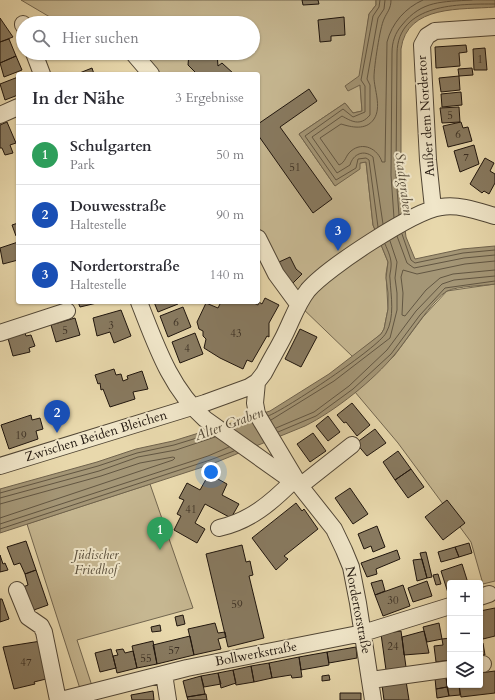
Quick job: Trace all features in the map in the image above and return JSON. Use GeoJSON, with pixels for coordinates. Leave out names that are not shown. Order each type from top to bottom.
{"type":"FeatureCollection","features":[{"type":"Feature","properties":{"kind":"street","name":"Außer dem Nordertor"},"geometry":{"type":"LineString","coordinates":[[433,208],[428,156],[422,45],[427,36],[437,31],[495,27]]}},
{"type":"Feature","properties":{"kind":"street"},"geometry":{"type":"LineString","coordinates":[[37,60],[41,72]]}},
{"type":"Feature","properties":{"kind":"street"},"geometry":{"type":"LineString","coordinates":[[139,60],[149,72]]}},
{"type":"Feature","properties":{"kind":"street"},"geometry":{"type":"LineString","coordinates":[[0,115],[16,108]]}},
{"type":"Feature","properties":{"kind":"street"},"geometry":{"type":"LineString","coordinates":[[433,208],[462,207],[495,216]]}},
{"type":"Feature","properties":{"kind":"street","name":"Nordertorstraße"},"geometry":{"type":"LineString","coordinates":[[192,407],[240,391],[257,382],[264,373],[284,336],[298,304],[309,289],[320,278],[375,240],[433,208]]}},
{"type":"Feature","properties":{"kind":"street"},"geometry":{"type":"LineString","coordinates":[[260,242],[276,274],[298,304]]}},
{"type":"Feature","properties":{"kind":"street"},"geometry":{"type":"LineString","coordinates":[[140,304],[169,374],[192,407]]}},
{"type":"Feature","properties":{"kind":"street"},"geometry":{"type":"LineString","coordinates":[[0,333],[67,311]]}},
{"type":"Feature","properties":{"kind":"street","name":"Nordertorstraße"},"geometry":{"type":"LineString","coordinates":[[257,382],[255,403],[257,414],[296,484],[334,529],[344,550],[355,586],[374,700]]}},
{"type":"Feature","properties":{"kind":"street","name":"Nordertorstraße"},"geometry":{"type":"LineString","coordinates":[[192,407],[215,426],[296,484]]}},
{"type":"Feature","properties":{"kind":"street","name":"Zwischen Beiden Bleichen"},"geometry":{"type":"LineString","coordinates":[[0,466],[192,407]]}},
{"type":"Feature","properties":{"kind":"street"},"geometry":{"type":"LineString","coordinates":[[219,528],[248,518],[352,445]]}},
{"type":"Feature","properties":{"kind":"street"},"geometry":{"type":"LineString","coordinates":[[17,590],[28,617],[41,626],[44,632],[60,700]]}},
{"type":"Feature","properties":{"kind":"street","name":"Bollwerkstraße"},"geometry":{"type":"LineString","coordinates":[[60,700],[186,668],[363,633],[447,607]]}},
{"type":"Feature","properties":{"kind":"street"},"geometry":{"type":"LineString","coordinates":[[371,680],[447,669]]}},
{"type":"Feature","properties":{"kind":"street"},"geometry":{"type":"LineString","coordinates":[[164,674],[168,700]]}},
{"type":"Feature","properties":{"kind":"green space"},"geometry":{"type":"Polygon","coordinates":[[[21,0],[376,0],[376,5],[369,14],[360,84],[362,111],[353,113],[345,103],[299,134],[335,186],[360,163],[366,162],[373,225],[388,262],[386,274],[388,309],[384,329],[381,334],[353,357],[298,304],[260,241],[260,72],[149,72],[139,60],[260,60],[260,16],[48,16],[21,0]]]}},
{"type":"Feature","properties":{"kind":"green space"},"geometry":{"type":"Polygon","coordinates":[[[495,284],[495,581],[483,584],[471,542],[398,443],[355,392],[394,356],[423,317],[447,291],[495,284]]]}},
{"type":"Feature","properties":{"kind":"green space","name":"Jüdischer Friedhof"},"geometry":{"type":"Polygon","coordinates":[[[150,484],[193,608],[77,640],[94,692],[82,695],[27,524],[150,484]]]}},
{"type":"Feature","properties":{"kind":"water","name":"Alter Graben"},"geometry":{"type":"Polygon","coordinates":[[[376,0],[495,0],[495,7],[438,12],[425,17],[414,24],[405,34],[401,49],[401,197],[406,237],[415,259],[462,249],[495,246],[495,284],[452,289],[441,295],[386,364],[353,394],[317,420],[212,464],[0,533],[0,489],[97,462],[136,449],[173,441],[270,411],[329,374],[381,334],[384,329],[388,309],[386,278],[388,262],[373,225],[366,162],[360,163],[360,169],[335,186],[299,134],[345,103],[353,113],[362,111],[360,85],[348,91],[345,86],[359,76],[369,14],[376,5],[376,0]]]}},
{"type":"Feature","properties":{"kind":"building"},"geometry":{"type":"Polygon","coordinates":[[[302,0],[318,0],[319,4],[303,5],[302,0]]]}},
{"type":"Feature","properties":{"kind":"building"},"geometry":{"type":"Polygon","coordinates":[[[344,17],[345,35],[331,36],[331,41],[320,42],[318,20],[344,17]]]}},
{"type":"Feature","properties":{"kind":"building"},"geometry":{"type":"Polygon","coordinates":[[[0,18],[13,37],[0,42],[0,18]]]}},
{"type":"Feature","properties":{"kind":"building"},"geometry":{"type":"Polygon","coordinates":[[[9,39],[16,56],[0,63],[0,42],[9,39]]]}},
{"type":"Feature","properties":{"kind":"building"},"geometry":{"type":"Polygon","coordinates":[[[466,45],[467,52],[459,53],[460,66],[436,68],[435,47],[466,45]]]}},
{"type":"Feature","properties":{"kind":"building"},"geometry":{"type":"Polygon","coordinates":[[[485,48],[487,70],[474,70],[473,49],[485,48]]]}},
{"type":"Feature","properties":{"kind":"building"},"geometry":{"type":"Polygon","coordinates":[[[16,56],[16,60],[18,60],[22,70],[4,77],[0,63],[16,56]]]}},
{"type":"Feature","properties":{"kind":"building"},"geometry":{"type":"Polygon","coordinates":[[[188,60],[218,60],[218,66],[222,63],[232,72],[195,72],[188,65],[188,60]]]}},
{"type":"Feature","properties":{"kind":"building"},"geometry":{"type":"Polygon","coordinates":[[[92,68],[93,72],[82,72],[92,68]]]}},
{"type":"Feature","properties":{"kind":"building"},"geometry":{"type":"Polygon","coordinates":[[[472,68],[473,75],[459,76],[458,69],[472,68]]]}},
{"type":"Feature","properties":{"kind":"building"},"geometry":{"type":"Polygon","coordinates":[[[459,76],[460,90],[441,92],[439,78],[459,76]]]}},
{"type":"Feature","properties":{"kind":"building"},"geometry":{"type":"Polygon","coordinates":[[[16,78],[16,96],[5,100],[0,84],[16,78]]]}},
{"type":"Feature","properties":{"kind":"building"},"geometry":{"type":"Polygon","coordinates":[[[309,89],[317,101],[280,127],[332,199],[313,213],[260,138],[260,123],[309,89]]]}},
{"type":"Feature","properties":{"kind":"building"},"geometry":{"type":"Polygon","coordinates":[[[461,92],[462,105],[442,107],[441,94],[461,92]]]}},
{"type":"Feature","properties":{"kind":"building"},"geometry":{"type":"Polygon","coordinates":[[[459,107],[460,122],[442,123],[440,108],[459,107]]]}},
{"type":"Feature","properties":{"kind":"building"},"geometry":{"type":"Polygon","coordinates":[[[7,122],[16,143],[10,145],[13,153],[5,155],[2,148],[0,148],[0,125],[7,122]]]}},
{"type":"Feature","properties":{"kind":"building"},"geometry":{"type":"Polygon","coordinates":[[[461,122],[463,128],[468,127],[472,141],[448,147],[443,126],[461,122]]]}},
{"type":"Feature","properties":{"kind":"building"},"geometry":{"type":"Polygon","coordinates":[[[474,145],[479,164],[460,172],[454,151],[474,145]]]}},
{"type":"Feature","properties":{"kind":"building"},"geometry":{"type":"Polygon","coordinates":[[[485,158],[494,163],[490,171],[495,174],[495,183],[489,194],[484,191],[482,193],[470,184],[485,158]]]}},
{"type":"Feature","properties":{"kind":"building"},"geometry":{"type":"Polygon","coordinates":[[[16,224],[16,236],[12,225],[16,224]]]}},
{"type":"Feature","properties":{"kind":"building"},"geometry":{"type":"Polygon","coordinates":[[[16,243],[16,261],[3,264],[0,248],[16,243]]]}},
{"type":"Feature","properties":{"kind":"building"},"geometry":{"type":"Polygon","coordinates":[[[290,257],[296,269],[302,274],[293,283],[287,279],[279,262],[290,257]]]}},
{"type":"Feature","properties":{"kind":"building"},"geometry":{"type":"Polygon","coordinates":[[[265,298],[279,305],[269,323],[269,337],[267,336],[252,362],[247,360],[243,369],[220,358],[204,348],[206,339],[203,336],[203,331],[199,329],[197,322],[206,304],[218,308],[220,304],[258,305],[260,303],[262,304],[265,298]]]}},
{"type":"Feature","properties":{"kind":"building"},"geometry":{"type":"Polygon","coordinates":[[[79,304],[93,304],[80,307],[79,304]]]}},
{"type":"Feature","properties":{"kind":"building"},"geometry":{"type":"Polygon","coordinates":[[[155,304],[178,304],[158,312],[155,304]]]}},
{"type":"Feature","properties":{"kind":"building"},"geometry":{"type":"Polygon","coordinates":[[[183,307],[191,327],[168,337],[160,316],[183,307]]]}},
{"type":"Feature","properties":{"kind":"building"},"geometry":{"type":"Polygon","coordinates":[[[121,310],[131,336],[114,343],[110,332],[97,336],[93,318],[121,310]]]}},
{"type":"Feature","properties":{"kind":"building"},"geometry":{"type":"Polygon","coordinates":[[[75,318],[80,335],[56,342],[51,325],[75,318]]]}},
{"type":"Feature","properties":{"kind":"building"},"geometry":{"type":"Polygon","coordinates":[[[300,329],[317,337],[301,367],[285,359],[300,329]]]}},
{"type":"Feature","properties":{"kind":"building"},"geometry":{"type":"Polygon","coordinates":[[[24,330],[26,336],[31,335],[35,346],[29,348],[30,352],[13,356],[7,335],[24,330]]]}},
{"type":"Feature","properties":{"kind":"building"},"geometry":{"type":"Polygon","coordinates":[[[195,333],[203,354],[180,363],[172,342],[195,333]]]}},
{"type":"Feature","properties":{"kind":"building"},"geometry":{"type":"Polygon","coordinates":[[[114,369],[116,375],[121,374],[123,381],[128,379],[127,376],[142,371],[148,389],[133,392],[135,399],[110,407],[103,389],[101,390],[100,383],[98,384],[95,375],[114,369]]]}},
{"type":"Feature","properties":{"kind":"building"},"geometry":{"type":"Polygon","coordinates":[[[352,403],[370,425],[357,436],[346,422],[344,423],[337,415],[352,403]]]}},
{"type":"Feature","properties":{"kind":"building"},"geometry":{"type":"Polygon","coordinates":[[[31,415],[32,420],[40,418],[43,429],[36,431],[38,439],[9,449],[1,425],[31,415]]]}},
{"type":"Feature","properties":{"kind":"building"},"geometry":{"type":"Polygon","coordinates":[[[328,416],[340,432],[328,441],[316,426],[328,416]]]}},
{"type":"Feature","properties":{"kind":"building"},"geometry":{"type":"Polygon","coordinates":[[[375,429],[386,443],[367,456],[356,443],[375,429]]]}},
{"type":"Feature","properties":{"kind":"building"},"geometry":{"type":"Polygon","coordinates":[[[313,433],[326,451],[310,462],[297,444],[313,433]]]}},
{"type":"Feature","properties":{"kind":"building"},"geometry":{"type":"Polygon","coordinates":[[[398,451],[411,469],[395,480],[383,462],[398,451]]]}},
{"type":"Feature","properties":{"kind":"building"},"geometry":{"type":"Polygon","coordinates":[[[411,469],[424,487],[408,498],[395,480],[411,469]]]}},
{"type":"Feature","properties":{"kind":"building"},"geometry":{"type":"Polygon","coordinates":[[[209,474],[227,484],[222,495],[239,504],[231,518],[205,504],[195,523],[205,529],[197,543],[174,530],[181,516],[177,514],[184,500],[179,498],[187,483],[200,490],[209,474]]]}},
{"type":"Feature","properties":{"kind":"building"},"geometry":{"type":"Polygon","coordinates":[[[350,488],[368,514],[353,524],[335,498],[350,488]]]}},
{"type":"Feature","properties":{"kind":"building"},"geometry":{"type":"Polygon","coordinates":[[[447,500],[465,523],[443,540],[425,517],[447,500]]]}},
{"type":"Feature","properties":{"kind":"building"},"geometry":{"type":"Polygon","coordinates":[[[296,503],[302,511],[304,509],[318,529],[284,556],[288,559],[276,570],[252,538],[296,503]]]}},
{"type":"Feature","properties":{"kind":"building"},"geometry":{"type":"Polygon","coordinates":[[[377,526],[385,547],[373,552],[371,546],[364,549],[358,534],[377,526]]]}},
{"type":"Feature","properties":{"kind":"building"},"geometry":{"type":"Polygon","coordinates":[[[26,541],[36,570],[25,574],[20,563],[14,565],[7,547],[26,541]]]}},
{"type":"Feature","properties":{"kind":"building"},"geometry":{"type":"Polygon","coordinates":[[[469,543],[472,553],[459,557],[455,547],[469,543]]]}},
{"type":"Feature","properties":{"kind":"building"},"geometry":{"type":"Polygon","coordinates":[[[242,545],[246,562],[250,561],[253,575],[249,576],[264,638],[228,647],[206,554],[242,545]]]}},
{"type":"Feature","properties":{"kind":"building"},"geometry":{"type":"Polygon","coordinates":[[[455,547],[459,557],[441,562],[438,552],[455,547]]]}},
{"type":"Feature","properties":{"kind":"building"},"geometry":{"type":"Polygon","coordinates":[[[397,550],[400,559],[376,569],[377,574],[367,577],[361,563],[397,550]]]}},
{"type":"Feature","properties":{"kind":"building"},"geometry":{"type":"Polygon","coordinates":[[[426,552],[432,577],[427,578],[420,553],[426,552]]]}},
{"type":"Feature","properties":{"kind":"building"},"geometry":{"type":"Polygon","coordinates":[[[0,555],[3,564],[5,563],[8,570],[0,572],[0,555]]]}},
{"type":"Feature","properties":{"kind":"building"},"geometry":{"type":"Polygon","coordinates":[[[422,559],[427,578],[417,581],[413,560],[422,559]]]}},
{"type":"Feature","properties":{"kind":"building"},"geometry":{"type":"Polygon","coordinates":[[[462,564],[467,580],[447,580],[447,590],[441,571],[462,564]]]}},
{"type":"Feature","properties":{"kind":"building"},"geometry":{"type":"Polygon","coordinates":[[[36,570],[48,605],[31,611],[23,587],[28,585],[25,574],[36,570]]]}},
{"type":"Feature","properties":{"kind":"building"},"geometry":{"type":"Polygon","coordinates":[[[438,574],[441,584],[436,585],[433,575],[438,574]]]}},
{"type":"Feature","properties":{"kind":"building"},"geometry":{"type":"Polygon","coordinates":[[[382,580],[385,591],[375,595],[371,583],[382,580]]]}},
{"type":"Feature","properties":{"kind":"building"},"geometry":{"type":"Polygon","coordinates":[[[427,581],[432,596],[413,602],[408,588],[427,581]]]}},
{"type":"Feature","properties":{"kind":"building"},"geometry":{"type":"Polygon","coordinates":[[[403,585],[410,606],[383,616],[375,595],[403,585]]]}},
{"type":"Feature","properties":{"kind":"building"},"geometry":{"type":"Polygon","coordinates":[[[0,599],[2,599],[9,619],[0,622],[0,599]]]}},
{"type":"Feature","properties":{"kind":"building"},"geometry":{"type":"Polygon","coordinates":[[[495,608],[495,636],[483,639],[483,616],[483,610],[495,608]]]}},
{"type":"Feature","properties":{"kind":"building"},"geometry":{"type":"Polygon","coordinates":[[[183,615],[185,624],[177,626],[175,617],[183,615]]]}},
{"type":"Feature","properties":{"kind":"building"},"geometry":{"type":"Polygon","coordinates":[[[215,623],[218,633],[225,632],[226,637],[218,639],[221,649],[194,655],[188,629],[215,623]]]}},
{"type":"Feature","properties":{"kind":"building"},"geometry":{"type":"Polygon","coordinates":[[[439,623],[442,639],[427,642],[423,627],[439,623]]]}},
{"type":"Feature","properties":{"kind":"building"},"geometry":{"type":"Polygon","coordinates":[[[160,625],[161,631],[152,632],[151,627],[160,625]]]}},
{"type":"Feature","properties":{"kind":"building"},"geometry":{"type":"Polygon","coordinates":[[[401,631],[406,667],[386,670],[381,634],[401,631]]]}},
{"type":"Feature","properties":{"kind":"building"},"geometry":{"type":"Polygon","coordinates":[[[424,631],[429,653],[404,655],[402,637],[424,631]]]}},
{"type":"Feature","properties":{"kind":"building"},"geometry":{"type":"Polygon","coordinates":[[[190,636],[194,655],[157,664],[153,645],[190,636]]]}},
{"type":"Feature","properties":{"kind":"building"},"geometry":{"type":"Polygon","coordinates":[[[447,638],[447,660],[436,662],[434,646],[443,645],[442,639],[447,638]]]}},
{"type":"Feature","properties":{"kind":"building"},"geometry":{"type":"Polygon","coordinates":[[[41,641],[50,678],[34,682],[35,684],[14,689],[3,647],[41,641]]]}},
{"type":"Feature","properties":{"kind":"building"},"geometry":{"type":"Polygon","coordinates":[[[153,641],[157,664],[137,668],[132,646],[153,641]]]}},
{"type":"Feature","properties":{"kind":"building"},"geometry":{"type":"Polygon","coordinates":[[[483,643],[485,655],[483,655],[483,643]]]}},
{"type":"Feature","properties":{"kind":"building"},"geometry":{"type":"Polygon","coordinates":[[[356,647],[357,658],[329,663],[327,652],[356,647]]]}},
{"type":"Feature","properties":{"kind":"building"},"geometry":{"type":"Polygon","coordinates":[[[111,649],[116,668],[100,672],[95,653],[111,649]]]}},
{"type":"Feature","properties":{"kind":"building"},"geometry":{"type":"Polygon","coordinates":[[[123,649],[125,653],[133,651],[137,668],[117,673],[113,656],[118,655],[116,650],[123,649]]]}},
{"type":"Feature","properties":{"kind":"building"},"geometry":{"type":"Polygon","coordinates":[[[327,652],[329,665],[301,670],[299,657],[327,652]]]}},
{"type":"Feature","properties":{"kind":"building"},"geometry":{"type":"Polygon","coordinates":[[[299,657],[302,677],[292,678],[291,675],[272,678],[269,663],[299,657]]]}},
{"type":"Feature","properties":{"kind":"building"},"geometry":{"type":"Polygon","coordinates":[[[269,663],[272,678],[254,682],[251,666],[269,663]]]}},
{"type":"Feature","properties":{"kind":"building"},"geometry":{"type":"Polygon","coordinates":[[[251,666],[254,682],[236,685],[233,670],[251,666]]]}},
{"type":"Feature","properties":{"kind":"building"},"geometry":{"type":"Polygon","coordinates":[[[233,670],[236,683],[221,688],[218,673],[233,670]]]}},
{"type":"Feature","properties":{"kind":"building"},"geometry":{"type":"Polygon","coordinates":[[[495,671],[495,693],[461,697],[460,688],[483,688],[483,673],[495,671]]]}},
{"type":"Feature","properties":{"kind":"building"},"geometry":{"type":"Polygon","coordinates":[[[218,673],[221,684],[204,687],[201,676],[218,673]]]}},
{"type":"Feature","properties":{"kind":"building"},"geometry":{"type":"Polygon","coordinates":[[[329,675],[330,680],[322,681],[322,676],[329,675]]]}},
{"type":"Feature","properties":{"kind":"building"},"geometry":{"type":"Polygon","coordinates":[[[201,676],[205,694],[187,697],[183,681],[201,676]]]}},
{"type":"Feature","properties":{"kind":"building"},"geometry":{"type":"Polygon","coordinates":[[[446,677],[447,687],[436,689],[435,678],[446,677]]]}},
{"type":"Feature","properties":{"kind":"building"},"geometry":{"type":"Polygon","coordinates":[[[406,681],[409,700],[384,700],[382,685],[406,681]]]}},
{"type":"Feature","properties":{"kind":"building"},"geometry":{"type":"Polygon","coordinates":[[[447,687],[449,696],[437,698],[436,689],[447,687]]]}},
{"type":"Feature","properties":{"kind":"building"},"geometry":{"type":"Polygon","coordinates":[[[448,688],[459,688],[460,695],[449,696],[448,688]]]}},
{"type":"Feature","properties":{"kind":"building"},"geometry":{"type":"Polygon","coordinates":[[[153,691],[154,700],[132,700],[131,695],[153,691]]]}},
{"type":"Feature","properties":{"kind":"building"},"geometry":{"type":"Polygon","coordinates":[[[340,693],[361,693],[361,700],[340,700],[340,693]]]}},
{"type":"Feature","properties":{"kind":"building"},"geometry":{"type":"Polygon","coordinates":[[[206,694],[207,700],[188,700],[187,697],[206,694]]]}},
{"type":"Feature","properties":{"kind":"place","name":"Nordertorstraße"},"geometry":{"type":"Point","coordinates":[338,251]}},
{"type":"Feature","properties":{"kind":"place","name":"Douwesstraße"},"geometry":{"type":"Point","coordinates":[57,433]}},
{"type":"Feature","properties":{"kind":"place","name":"Schulgarten"},"geometry":{"type":"Point","coordinates":[160,550]}},
{"type":"Feature","properties":{"kind":"water label","name":"Stadtgraben"},"geometry":{"type":"Point","coordinates":[404,184]}}]}
